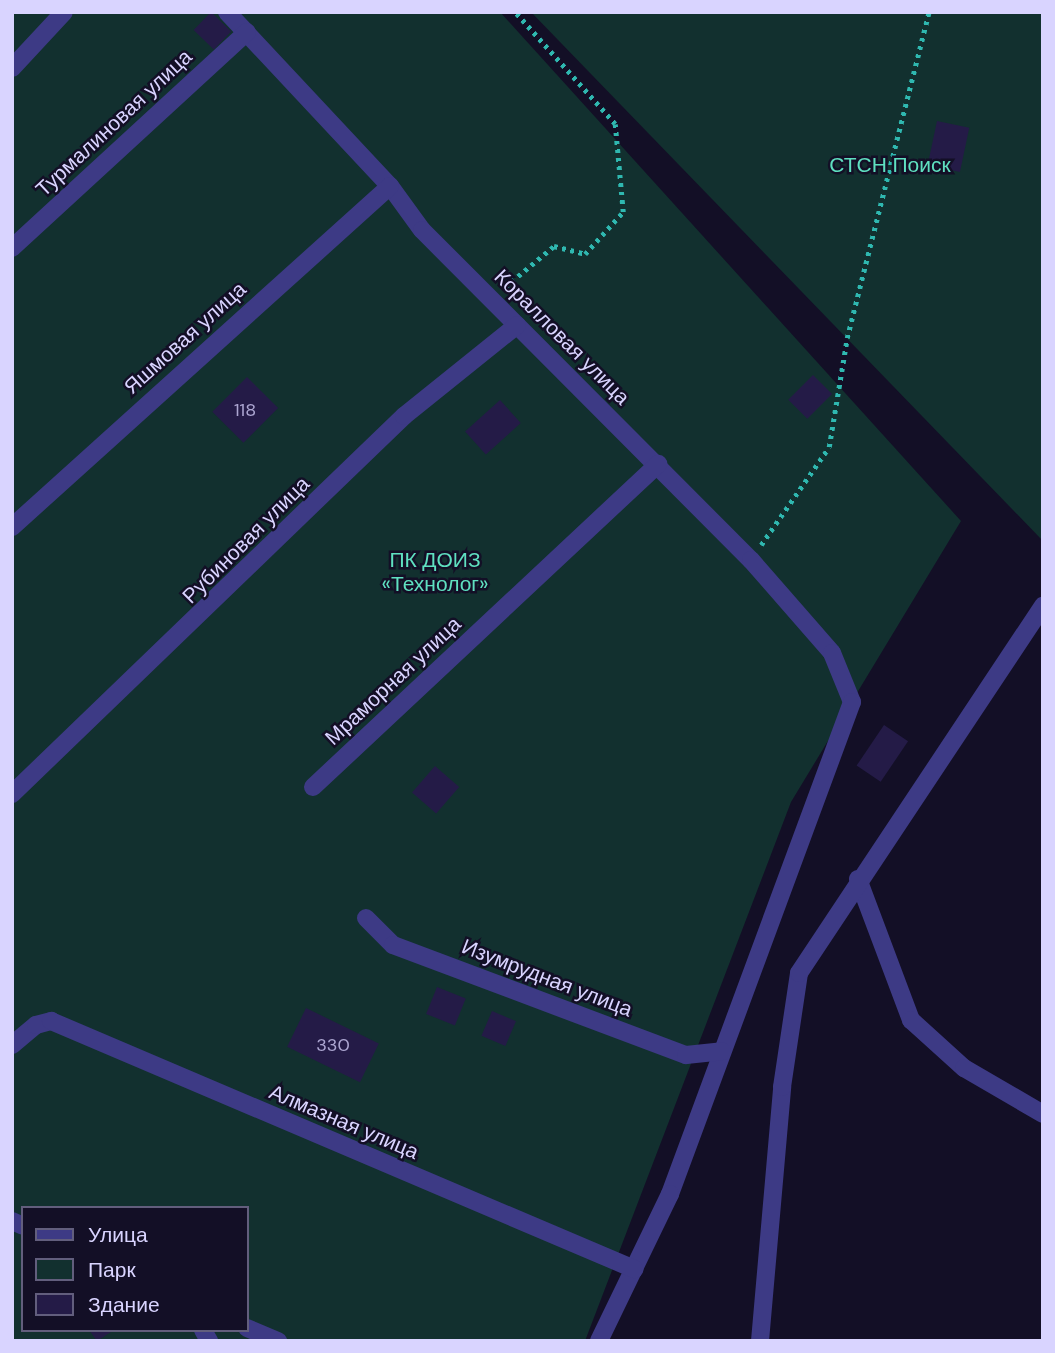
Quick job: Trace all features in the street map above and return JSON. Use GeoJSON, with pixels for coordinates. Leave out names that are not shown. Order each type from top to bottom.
{"type":"FeatureCollection","features":[{"type":"Feature","properties":{"kind":"street"},"geometry":{"type":"LineString","coordinates":[[12,68],[64,12]]}},
{"type":"Feature","properties":{"kind":"street","name":"Коралловая улица"},"geometry":{"type":"LineString","coordinates":[[227,12],[390,186],[422,230],[658,464],[751,560],[832,653],[852,702],[722,1051]]}},
{"type":"Feature","properties":{"kind":"street","name":"Турмалиновая улица"},"geometry":{"type":"LineString","coordinates":[[12,248],[247,32]]}},
{"type":"Feature","properties":{"kind":"street","name":"Яшмовая улица"},"geometry":{"type":"LineString","coordinates":[[12,527],[390,186]]}},
{"type":"Feature","properties":{"kind":"street","name":"Рубиновая улица"},"geometry":{"type":"LineString","coordinates":[[12,794],[404,416],[517,325]]}},
{"type":"Feature","properties":{"kind":"street","name":"Мраморная улица"},"geometry":{"type":"LineString","coordinates":[[313,787],[658,464]]}},
{"type":"Feature","properties":{"kind":"street"},"geometry":{"type":"LineString","coordinates":[[760,1341],[782,1087],[799,972],[858,879],[1043,606]]}},
{"type":"Feature","properties":{"kind":"street"},"geometry":{"type":"LineString","coordinates":[[858,879],[911,1020],[964,1068],[1043,1114]]}},
{"type":"Feature","properties":{"kind":"street","name":"Изумрудная улица"},"geometry":{"type":"LineString","coordinates":[[366,918],[393,945],[687,1055],[722,1051]]}},
{"type":"Feature","properties":{"kind":"street","name":"Алмазная улица"},"geometry":{"type":"LineString","coordinates":[[12,1045],[36,1025],[51,1021],[634,1269]]}},
{"type":"Feature","properties":{"kind":"street"},"geometry":{"type":"LineString","coordinates":[[599,1341],[670,1194],[722,1051]]}},
{"type":"Feature","properties":{"kind":"street"},"geometry":{"type":"LineString","coordinates":[[248,1328],[278,1341]]}},
{"type":"Feature","properties":{"kind":"path"},"geometry":{"type":"LineString","coordinates":[[494,302],[514,275],[554,246],[585,254],[623,212],[615,124],[514,12]]}},
{"type":"Feature","properties":{"kind":"path"},"geometry":{"type":"LineString","coordinates":[[751,560],[829,447],[847,338],[929,12]]}},
{"type":"Feature","properties":{"kind":"green space","name":"ПК ДОИЗ «Технолог»"},"geometry":{"type":"Polygon","coordinates":[[[12,12],[500,12],[961,521],[791,802],[585,1341],[12,1341],[12,12]]]}},
{"type":"Feature","properties":{"kind":"green space","name":"СТСН Поиск"},"geometry":{"type":"Polygon","coordinates":[[[531,12],[1043,12],[1043,541],[531,12]]]}},
{"type":"Feature","properties":{"kind":"building"},"geometry":{"type":"Polygon","coordinates":[[[211,12],[231,31],[214,49],[194,30],[211,12]]]}},
{"type":"Feature","properties":{"kind":"building"},"geometry":{"type":"Polygon","coordinates":[[[937,121],[969,128],[960,172],[928,165],[937,121]]]}},
{"type":"Feature","properties":{"kind":"building"},"geometry":{"type":"Polygon","coordinates":[[[813,375],[832,394],[807,419],[788,400],[813,375]]]}},
{"type":"Feature","properties":{"kind":"building"},"geometry":{"type":"Polygon","coordinates":[[[247,377],[278,408],[243,443],[212,412],[247,377]]]}},
{"type":"Feature","properties":{"kind":"building"},"geometry":{"type":"Polygon","coordinates":[[[500,400],[521,423],[486,454],[465,431],[500,400]]]}},
{"type":"Feature","properties":{"kind":"building"},"geometry":{"type":"Polygon","coordinates":[[[884,725],[908,741],[881,782],[857,766],[884,725]]]}},
{"type":"Feature","properties":{"kind":"building"},"geometry":{"type":"Polygon","coordinates":[[[435,766],[459,787],[436,813],[412,792],[435,766]]]}},
{"type":"Feature","properties":{"kind":"building"},"geometry":{"type":"Polygon","coordinates":[[[437,987],[466,999],[455,1026],[426,1014],[437,987]]]}},
{"type":"Feature","properties":{"kind":"building"},"geometry":{"type":"Polygon","coordinates":[[[306,1008],[379,1044],[360,1082],[287,1047],[306,1008]]]}},
{"type":"Feature","properties":{"kind":"building"},"geometry":{"type":"Polygon","coordinates":[[[492,1011],[516,1021],[505,1046],[481,1036],[492,1011]]]}},
{"type":"Feature","properties":{"kind":"building"},"geometry":{"type":"Polygon","coordinates":[[[90,1332],[111,1332],[97,1341],[90,1332]]]}}]}
